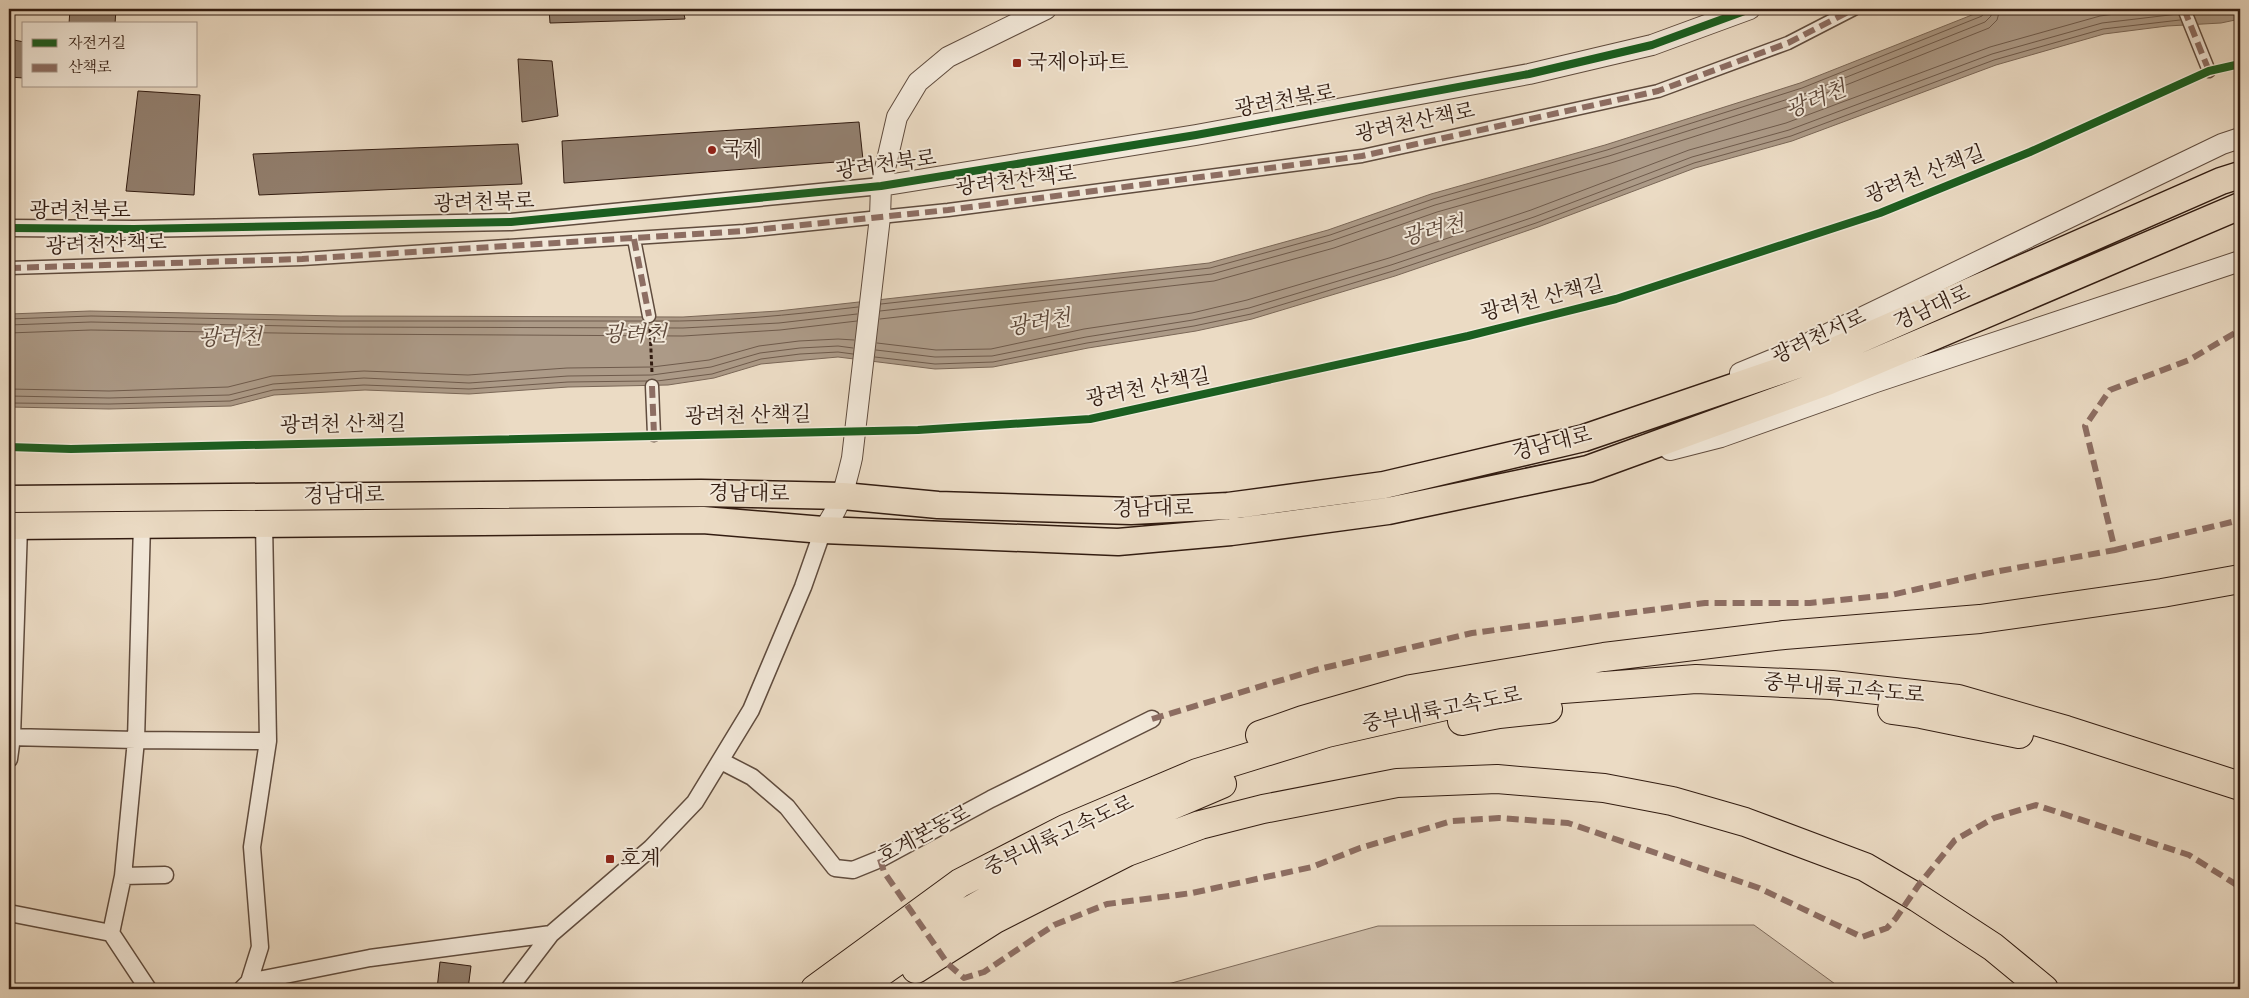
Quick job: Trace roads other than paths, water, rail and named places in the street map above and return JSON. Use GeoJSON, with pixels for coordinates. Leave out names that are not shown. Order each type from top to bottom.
{"type":"FeatureCollection","features":[{"type":"Feature","properties":{"kind":"highway","name":"경남대로"},"geometry":{"type":"LineString","coordinates":[[9,499],[701,493],[844,496],[938,505],[1131,511],[1228,506],[1384,485],[1584,438],[1818,358],[2231,178]]}},
{"type":"Feature","properties":{"kind":"highway","name":"경남대로"},"geometry":{"type":"LineString","coordinates":[[14,526],[703,520],[823,530],[1038,540],[1127,541],[1231,532],[1388,510],[1588,469],[1827,382],[2235,207]]}},
{"type":"Feature","properties":{"kind":"highway"},"geometry":{"type":"LineString","coordinates":[[1065,829],[1191,759],[1303,720],[1411,690],[1604,657],[1784,635],[1980,619],[2162,594],[2240,580]]}},
{"type":"Feature","properties":{"kind":"highway","name":"중부내륙고속도로"},"geometry":{"type":"LineString","coordinates":[[814,989],[960,883],[1065,829],[1197,773],[1327,733],[1498,694],[1696,679],[1832,685],[1958,700],[2066,730],[2240,786]]}},
{"type":"Feature","properties":{"kind":"highway","name":"중부내륙고속도로"},"geometry":{"type":"LineString","coordinates":[[856,989],[967,912],[1105,834],[1212,787],[1349,743],[1499,714],[1641,698],[1779,697],[1921,714],[2052,741],[2240,798]]}},
{"type":"Feature","properties":{"kind":"highway"},"geometry":{"type":"LineString","coordinates":[[883,989],[1012,910],[1127,852],[1200,826],[1263,809],[1397,783],[1497,779],[1604,788],[1672,802],[1745,822],[1865,867],[1918,898],[1993,947],[2044,989]]}},
{"type":"Feature","properties":{"kind":"street"},"geometry":{"type":"LineString","coordinates":[[509,989],[551,934],[651,848],[696,802],[751,710],[803,587],[823,530],[844,496],[852,458],[880,217],[881,186],[897,117],[918,82],[948,57],[1046,9]]}},
{"type":"Feature","properties":{"kind":"street","name":"광려천북로"},"geometry":{"type":"LineString","coordinates":[[9,228],[134,229],[511,222],[881,186],[1196,135],[1529,74],[1652,46],[1750,9]]}},
{"type":"Feature","properties":{"kind":"street","name":"광려천산책로"},"geometry":{"type":"LineString","coordinates":[[9,268],[302,259],[744,231],[968,208],[1371,154],[1658,91],[1788,43],[1854,9]]}},
{"type":"Feature","properties":{"kind":"street"},"geometry":{"type":"LineString","coordinates":[[2184,9],[2209,71]]}},
{"type":"Feature","properties":{"kind":"street","name":"광려천서로"},"geometry":{"type":"LineString","coordinates":[[1584,438],[1786,354],[2222,144],[2240,138]]}},
{"type":"Feature","properties":{"kind":"street"},"geometry":{"type":"LineString","coordinates":[[634,239],[649,316]]}},
{"type":"Feature","properties":{"kind":"street"},"geometry":{"type":"LineString","coordinates":[[1588,469],[1722,438],[1886,379],[2240,261]]}},
{"type":"Feature","properties":{"kind":"street"},"geometry":{"type":"LineString","coordinates":[[652,386],[654,435]]}},
{"type":"Feature","properties":{"kind":"street"},"geometry":{"type":"LineString","coordinates":[[245,986],[260,948],[252,848],[268,741],[264,523]]}},
{"type":"Feature","properties":{"kind":"street"},"geometry":{"type":"LineString","coordinates":[[142,524],[136,740],[123,876],[111,933],[148,989]]}},
{"type":"Feature","properties":{"kind":"street"},"geometry":{"type":"LineString","coordinates":[[9,759],[14,526]]}},
{"type":"Feature","properties":{"kind":"street","name":"호계본동로"},"geometry":{"type":"LineString","coordinates":[[721,761],[752,776],[786,807],[835,868],[853,870],[880,859],[991,799],[1152,719]]}},
{"type":"Feature","properties":{"kind":"street"},"geometry":{"type":"LineString","coordinates":[[10,737],[268,741]]}},
{"type":"Feature","properties":{"kind":"street"},"geometry":{"type":"LineString","coordinates":[[123,876],[165,875]]}},
{"type":"Feature","properties":{"kind":"street"},"geometry":{"type":"LineString","coordinates":[[9,913],[111,933]]}},
{"type":"Feature","properties":{"kind":"street"},"geometry":{"type":"LineString","coordinates":[[245,986],[370,958],[551,934]]}},
{"type":"Feature","properties":{"kind":"water","name":"광려천"},"geometry":{"type":"Polygon","coordinates":[[[1987,9],[2240,9],[2240,19],[2221,23],[2167,26],[2104,34],[1996,65],[1792,141],[1695,168],[1538,227],[1395,276],[1252,319],[1196,331],[1088,348],[993,367],[935,369],[838,357],[761,364],[714,378],[668,385],[568,387],[469,394],[365,390],[274,395],[231,406],[109,409],[9,407],[9,314],[90,311],[340,316],[683,317],[778,311],[1209,263],[1328,230],[1431,194],[1605,145],[1800,83],[1987,9]]]}},
{"type":"Feature","properties":{"kind":"place","name":"국제아파트"},"geometry":{"type":"Point","coordinates":[1017,63]}},
{"type":"Feature","properties":{"kind":"place","name":"국제"},"geometry":{"type":"Point","coordinates":[712,150]}},
{"type":"Feature","properties":{"kind":"place","name":"호계"},"geometry":{"type":"Point","coordinates":[610,859]}}]}
